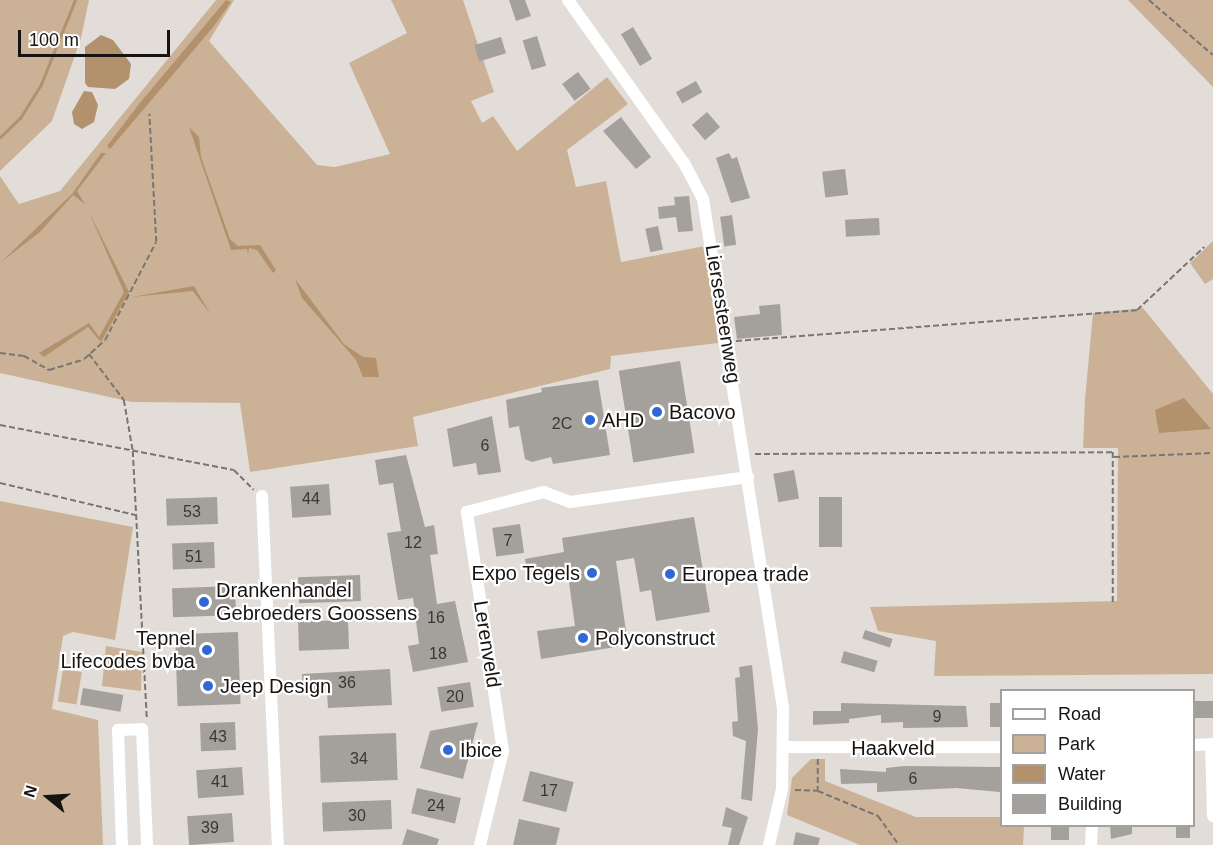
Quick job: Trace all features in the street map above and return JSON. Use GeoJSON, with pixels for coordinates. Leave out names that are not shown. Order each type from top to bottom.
{"type":"FeatureCollection","features":[{"type":"Feature","properties":{"kind":"street","name":"Liersesteenweg"},"geometry":{"type":"LineString","coordinates":[[568,0],[679,155],[703,199],[745,456],[785,747],[782,789],[770,845]]}},
{"type":"Feature","properties":{"kind":"street","name":"Lerenveld"},"geometry":{"type":"LineString","coordinates":[[480,845],[503,751],[467,512],[544,492],[570,502],[748,477]]}},
{"type":"Feature","properties":{"kind":"street"},"geometry":{"type":"LineString","coordinates":[[262,496],[278,845]]}},
{"type":"Feature","properties":{"kind":"street"},"geometry":{"type":"LineString","coordinates":[[122,845],[118,730],[142,729],[147,845]]}},
{"type":"Feature","properties":{"kind":"street"},"geometry":{"type":"LineString","coordinates":[[1195,745],[1212,744],[1213,816]]}},
{"type":"Feature","properties":{"kind":"street","name":"Haakveld"},"geometry":{"type":"LineString","coordinates":[[785,747],[1000,747]]}},
{"type":"Feature","properties":{"kind":"street"},"geometry":{"type":"LineString","coordinates":[[1092,827],[1092,845]]}},
{"type":"Feature","properties":{"kind":"path"},"geometry":{"type":"LineString","coordinates":[[1149,0],[1213,55]]}},
{"type":"Feature","properties":{"kind":"path"},"geometry":{"type":"LineString","coordinates":[[0,354],[24,356],[49,370],[89,354],[105,340],[156,242],[149,114]]}},
{"type":"Feature","properties":{"kind":"path"},"geometry":{"type":"LineString","coordinates":[[727,342],[1137,310],[1204,247]]}},
{"type":"Feature","properties":{"kind":"path"},"geometry":{"type":"LineString","coordinates":[[89,354],[124,400],[133,450],[148,720],[142,729]]}},
{"type":"Feature","properties":{"kind":"path"},"geometry":{"type":"LineString","coordinates":[[0,425],[234,470],[262,496]]}},
{"type":"Feature","properties":{"kind":"path"},"geometry":{"type":"LineString","coordinates":[[745,456],[1113,452],[1113,605]]}},
{"type":"Feature","properties":{"kind":"path"},"geometry":{"type":"LineString","coordinates":[[1113,457],[1213,453]]}},
{"type":"Feature","properties":{"kind":"path"},"geometry":{"type":"LineString","coordinates":[[0,483],[136,515]]}},
{"type":"Feature","properties":{"kind":"path"},"geometry":{"type":"LineString","coordinates":[[818,748],[818,791]]}},
{"type":"Feature","properties":{"kind":"path"},"geometry":{"type":"LineString","coordinates":[[782,789],[818,791],[878,816],[899,845]]}},
{"type":"Feature","properties":{"kind":"green space"},"geometry":{"type":"Polygon","coordinates":[[[0,0],[89,0],[81,38],[52,121],[0,171],[0,0]]]}},
{"type":"Feature","properties":{"kind":"green space"},"geometry":{"type":"Polygon","coordinates":[[[216,0],[234,0],[209,41],[317,165],[335,167],[390,154],[349,63],[407,33],[391,0],[463,0],[494,92],[471,101],[482,123],[493,116],[517,151],[607,77],[628,104],[567,150],[576,187],[606,181],[621,262],[705,246],[718,343],[611,356],[610,369],[413,417],[418,446],[250,472],[240,403],[132,402],[0,373],[0,176],[19,204],[60,191],[216,0]]]}},
{"type":"Feature","properties":{"kind":"green space"},"geometry":{"type":"Polygon","coordinates":[[[1128,0],[1213,0],[1213,87],[1128,0]]]}},
{"type":"Feature","properties":{"kind":"green space"},"geometry":{"type":"Polygon","coordinates":[[[1213,241],[1213,279],[1205,284],[1190,263],[1213,241]]]}},
{"type":"Feature","properties":{"kind":"green space"},"geometry":{"type":"Polygon","coordinates":[[[1143,308],[1213,394],[1213,674],[934,676],[936,641],[878,631],[870,607],[1117,601],[1118,448],[1083,448],[1085,399],[1093,313],[1143,308]]]}},
{"type":"Feature","properties":{"kind":"green space"},"geometry":{"type":"Polygon","coordinates":[[[0,501],[133,527],[115,640],[73,632],[63,636],[52,709],[98,720],[103,845],[0,845],[0,501]]]}},
{"type":"Feature","properties":{"kind":"green space"},"geometry":{"type":"Polygon","coordinates":[[[106,646],[142,652],[141,691],[102,686],[106,646]]]}},
{"type":"Feature","properties":{"kind":"green space"},"geometry":{"type":"Polygon","coordinates":[[[63,669],[82,672],[77,705],[58,702],[63,669]]]}},
{"type":"Feature","properties":{"kind":"green space"},"geometry":{"type":"Polygon","coordinates":[[[811,759],[825,759],[825,781],[916,817],[1000,817],[1000,827],[1024,827],[1023,845],[860,845],[787,815],[792,778],[811,759]]]}},
{"type":"Feature","properties":{"kind":"water"},"geometry":{"type":"Polygon","coordinates":[[[226,0],[231,2],[214,26],[110,149],[107,146],[139,104],[226,0]]]}},
{"type":"Feature","properties":{"kind":"water"},"geometry":{"type":"Polygon","coordinates":[[[101,35],[113,40],[131,64],[129,79],[115,89],[88,87],[85,83],[85,47],[101,35]]]}},
{"type":"Feature","properties":{"kind":"water"},"geometry":{"type":"Polygon","coordinates":[[[84,91],[92,92],[98,105],[94,122],[82,129],[74,124],[72,112],[84,91]]]}},
{"type":"Feature","properties":{"kind":"water"},"geometry":{"type":"Polygon","coordinates":[[[189,127],[199,137],[201,157],[230,239],[238,246],[260,245],[276,270],[273,273],[257,250],[249,248],[248,254],[247,249],[231,250],[189,127]]]}},
{"type":"Feature","properties":{"kind":"water"},"geometry":{"type":"Polygon","coordinates":[[[101,153],[106,153],[77,191],[85,204],[73,195],[40,232],[0,263],[72,194],[101,153]]]}},
{"type":"Feature","properties":{"kind":"water"},"geometry":{"type":"Polygon","coordinates":[[[88,210],[129,292],[101,342],[88,327],[44,357],[39,353],[89,323],[99,337],[124,292],[88,210]]]}},
{"type":"Feature","properties":{"kind":"water"},"geometry":{"type":"Polygon","coordinates":[[[295,279],[344,344],[363,357],[376,358],[379,377],[363,377],[356,360],[302,298],[295,279]]]}},
{"type":"Feature","properties":{"kind":"water"},"geometry":{"type":"Polygon","coordinates":[[[194,286],[211,315],[193,291],[132,297],[194,286]]]}},
{"type":"Feature","properties":{"kind":"water"},"geometry":{"type":"Polygon","coordinates":[[[1184,398],[1211,429],[1159,433],[1155,410],[1184,398]]]}},
{"type":"Feature","properties":{"kind":"building"},"geometry":{"type":"Polygon","coordinates":[[[509,0],[525,0],[531,16],[516,21],[509,0]]]}},
{"type":"Feature","properties":{"kind":"building"},"geometry":{"type":"Polygon","coordinates":[[[633,27],[652,59],[640,66],[621,34],[633,27]]]}},
{"type":"Feature","properties":{"kind":"building"},"geometry":{"type":"Polygon","coordinates":[[[537,36],[546,66],[532,70],[523,40],[537,36]]]}},
{"type":"Feature","properties":{"kind":"building"},"geometry":{"type":"Polygon","coordinates":[[[501,37],[506,53],[479,61],[474,45],[501,37]]]}},
{"type":"Feature","properties":{"kind":"building"},"geometry":{"type":"Polygon","coordinates":[[[578,72],[591,89],[575,101],[562,84],[578,72]]]}},
{"type":"Feature","properties":{"kind":"building"},"geometry":{"type":"Polygon","coordinates":[[[696,81],[702,92],[682,104],[676,92],[696,81]]]}},
{"type":"Feature","properties":{"kind":"building"},"geometry":{"type":"Polygon","coordinates":[[[707,112],[720,127],[705,140],[692,125],[707,112]]]}},
{"type":"Feature","properties":{"kind":"building"},"geometry":{"type":"Polygon","coordinates":[[[621,117],[651,157],[636,169],[603,131],[621,117]]]}},
{"type":"Feature","properties":{"kind":"building"},"geometry":{"type":"Polygon","coordinates":[[[729,153],[732,159],[737,157],[750,198],[731,203],[716,158],[729,153]]]}},
{"type":"Feature","properties":{"kind":"building"},"geometry":{"type":"Polygon","coordinates":[[[845,169],[848,195],[825,198],[822,172],[845,169]]]}},
{"type":"Feature","properties":{"kind":"building"},"geometry":{"type":"Polygon","coordinates":[[[689,196],[693,231],[678,232],[676,217],[659,219],[658,207],[675,205],[674,197],[689,196]]]}},
{"type":"Feature","properties":{"kind":"building"},"geometry":{"type":"Polygon","coordinates":[[[732,215],[736,245],[724,246],[720,217],[732,215]]]}},
{"type":"Feature","properties":{"kind":"building"},"geometry":{"type":"Polygon","coordinates":[[[879,218],[880,235],[846,237],[845,220],[879,218]]]}},
{"type":"Feature","properties":{"kind":"building"},"geometry":{"type":"Polygon","coordinates":[[[658,226],[663,249],[650,252],[645,229],[658,226]]]}},
{"type":"Feature","properties":{"kind":"building"},"geometry":{"type":"Polygon","coordinates":[[[780,304],[782,335],[737,339],[734,317],[760,314],[759,306],[780,304]]]}},
{"type":"Feature","properties":{"kind":"building","name":"Bacovo"},"geometry":{"type":"Polygon","coordinates":[[[680,361],[695,453],[633,463],[619,371],[680,361]]]}},
{"type":"Feature","properties":{"kind":"building"},"geometry":{"type":"Polygon","coordinates":[[[598,380],[610,455],[553,464],[551,457],[532,462],[525,459],[519,426],[509,428],[506,400],[542,392],[541,388],[598,380]]]}},
{"type":"Feature","properties":{"kind":"building"},"geometry":{"type":"Polygon","coordinates":[[[492,416],[501,472],[478,475],[476,463],[453,467],[447,429],[492,416]]]}},
{"type":"Feature","properties":{"kind":"building"},"geometry":{"type":"Polygon","coordinates":[[[406,455],[425,527],[434,525],[438,554],[430,555],[437,604],[455,601],[468,662],[413,672],[408,646],[419,644],[413,598],[398,600],[387,533],[401,531],[393,483],[379,485],[375,460],[406,455]]]}},
{"type":"Feature","properties":{"kind":"building"},"geometry":{"type":"Polygon","coordinates":[[[794,470],[799,499],[778,502],[773,474],[794,470]]]}},
{"type":"Feature","properties":{"kind":"building"},"geometry":{"type":"Polygon","coordinates":[[[329,484],[331,515],[292,518],[290,487],[329,484]]]}},
{"type":"Feature","properties":{"kind":"building"},"geometry":{"type":"Polygon","coordinates":[[[217,497],[218,524],[167,526],[166,499],[217,497]]]}},
{"type":"Feature","properties":{"kind":"building"},"geometry":{"type":"Polygon","coordinates":[[[819,497],[842,497],[842,547],[819,547],[819,497]]]}},
{"type":"Feature","properties":{"kind":"building"},"geometry":{"type":"Polygon","coordinates":[[[694,517],[710,612],[656,621],[651,590],[640,592],[634,558],[616,561],[628,645],[541,659],[537,631],[575,626],[568,575],[529,581],[525,559],[564,552],[562,538],[694,517]]]}},
{"type":"Feature","properties":{"kind":"building"},"geometry":{"type":"Polygon","coordinates":[[[520,524],[524,553],[496,557],[492,528],[520,524]]]}},
{"type":"Feature","properties":{"kind":"building"},"geometry":{"type":"Polygon","coordinates":[[[214,542],[215,568],[173,569],[172,543],[214,542]]]}},
{"type":"Feature","properties":{"kind":"building"},"geometry":{"type":"Polygon","coordinates":[[[360,575],[361,601],[299,603],[298,577],[360,575]]]}},
{"type":"Feature","properties":{"kind":"building","name":"Drankenhandel Gebroeders Goossens"},"geometry":{"type":"Polygon","coordinates":[[[235,586],[236,615],[173,617],[172,588],[235,586]]]}},
{"type":"Feature","properties":{"kind":"building"},"geometry":{"type":"Polygon","coordinates":[[[348,620],[349,649],[299,651],[298,622],[348,620]]]}},
{"type":"Feature","properties":{"kind":"building"},"geometry":{"type":"Polygon","coordinates":[[[865,630],[893,639],[890,648],[862,639],[865,630]]]}},
{"type":"Feature","properties":{"kind":"building"},"geometry":{"type":"Polygon","coordinates":[[[238,632],[241,704],[178,706],[175,634],[238,632]]]}},
{"type":"Feature","properties":{"kind":"building"},"geometry":{"type":"Polygon","coordinates":[[[844,651],[878,661],[874,672],[841,663],[844,651]]]}},
{"type":"Feature","properties":{"kind":"building"},"geometry":{"type":"Polygon","coordinates":[[[752,665],[758,729],[752,801],[741,799],[746,741],[733,736],[732,722],[738,721],[735,678],[740,677],[739,667],[752,665]]]}},
{"type":"Feature","properties":{"kind":"building"},"geometry":{"type":"Polygon","coordinates":[[[390,669],[392,705],[328,708],[327,692],[303,693],[302,674],[390,669]]]}},
{"type":"Feature","properties":{"kind":"building"},"geometry":{"type":"Polygon","coordinates":[[[470,682],[474,707],[441,712],[437,687],[470,682]]]}},
{"type":"Feature","properties":{"kind":"building"},"geometry":{"type":"Polygon","coordinates":[[[83,688],[123,695],[120,712],[80,705],[83,688]]]}},
{"type":"Feature","properties":{"kind":"building"},"geometry":{"type":"Polygon","coordinates":[[[1195,701],[1213,701],[1213,718],[1195,718],[1195,701]]]}},
{"type":"Feature","properties":{"kind":"building"},"geometry":{"type":"Polygon","coordinates":[[[841,703],[966,706],[968,727],[903,728],[903,722],[881,723],[881,715],[849,719],[849,723],[813,725],[813,711],[841,711],[841,703]]]}},
{"type":"Feature","properties":{"kind":"building"},"geometry":{"type":"Polygon","coordinates":[[[990,703],[1000,703],[1000,727],[990,727],[990,703]]]}},
{"type":"Feature","properties":{"kind":"building"},"geometry":{"type":"Polygon","coordinates":[[[235,722],[236,750],[201,751],[200,723],[235,722]]]}},
{"type":"Feature","properties":{"kind":"building","name":"Ibice"},"geometry":{"type":"Polygon","coordinates":[[[478,722],[463,779],[420,768],[430,731],[478,722]]]}},
{"type":"Feature","properties":{"kind":"building"},"geometry":{"type":"Polygon","coordinates":[[[396,733],[398,780],[321,783],[319,736],[396,733]]]}},
{"type":"Feature","properties":{"kind":"building"},"geometry":{"type":"Polygon","coordinates":[[[904,766],[1000,767],[1000,792],[956,788],[877,792],[877,783],[841,784],[840,769],[886,772],[886,768],[904,766]]]}},
{"type":"Feature","properties":{"kind":"building"},"geometry":{"type":"Polygon","coordinates":[[[242,767],[244,795],[198,798],[196,770],[242,767]]]}},
{"type":"Feature","properties":{"kind":"building"},"geometry":{"type":"Polygon","coordinates":[[[530,771],[574,782],[566,812],[523,801],[530,771]]]}},
{"type":"Feature","properties":{"kind":"building"},"geometry":{"type":"Polygon","coordinates":[[[417,788],[461,798],[455,823],[411,813],[417,788]]]}},
{"type":"Feature","properties":{"kind":"building"},"geometry":{"type":"Polygon","coordinates":[[[391,800],[392,829],[323,831],[322,802],[391,800]]]}},
{"type":"Feature","properties":{"kind":"building"},"geometry":{"type":"Polygon","coordinates":[[[726,807],[748,817],[739,845],[728,845],[732,828],[722,826],[726,807]]]}},
{"type":"Feature","properties":{"kind":"building"},"geometry":{"type":"Polygon","coordinates":[[[232,813],[234,842],[189,845],[187,816],[232,813]]]}},
{"type":"Feature","properties":{"kind":"building"},"geometry":{"type":"Polygon","coordinates":[[[519,819],[560,828],[556,845],[513,845],[519,819]]]}},
{"type":"Feature","properties":{"kind":"building"},"geometry":{"type":"Polygon","coordinates":[[[1051,827],[1069,827],[1069,840],[1051,840],[1051,827]]]}},
{"type":"Feature","properties":{"kind":"building"},"geometry":{"type":"Polygon","coordinates":[[[1110,827],[1132,827],[1132,834],[1111,839],[1110,827]]]}},
{"type":"Feature","properties":{"kind":"building"},"geometry":{"type":"Polygon","coordinates":[[[1176,827],[1190,827],[1190,838],[1176,838],[1176,827]]]}},
{"type":"Feature","properties":{"kind":"building"},"geometry":{"type":"Polygon","coordinates":[[[407,829],[439,839],[437,845],[402,845],[407,829]]]}},
{"type":"Feature","properties":{"kind":"building"},"geometry":{"type":"Polygon","coordinates":[[[796,832],[820,838],[818,845],[793,845],[796,832]]]}},
{"type":"Feature","properties":{"kind":"waterway"},"geometry":{"type":"LineString","coordinates":[[0,137],[20,118],[41,84],[75,0]]}},
{"type":"Feature","properties":{"kind":"place","name":"Bacovo"},"geometry":{"type":"Point","coordinates":[657,412]}},
{"type":"Feature","properties":{"kind":"place","name":"AHD"},"geometry":{"type":"Point","coordinates":[590,420]}},
{"type":"Feature","properties":{"kind":"place","name":"Expo Tegels"},"geometry":{"type":"Point","coordinates":[592,573]}},
{"type":"Feature","properties":{"kind":"place","name":"Europea trade"},"geometry":{"type":"Point","coordinates":[670,574]}},
{"type":"Feature","properties":{"kind":"place","name":"Drankenhandel Gebroeders Goossens"},"geometry":{"type":"Point","coordinates":[204,602]}},
{"type":"Feature","properties":{"kind":"place","name":"Polyconstruct"},"geometry":{"type":"Point","coordinates":[583,638]}},
{"type":"Feature","properties":{"kind":"place","name":"Tepnel Lifecodes bvba"},"geometry":{"type":"Point","coordinates":[207,650]}},
{"type":"Feature","properties":{"kind":"place","name":"Jeep Design"},"geometry":{"type":"Point","coordinates":[208,686]}},
{"type":"Feature","properties":{"kind":"place","name":"Ibice"},"geometry":{"type":"Point","coordinates":[448,750]}}]}
